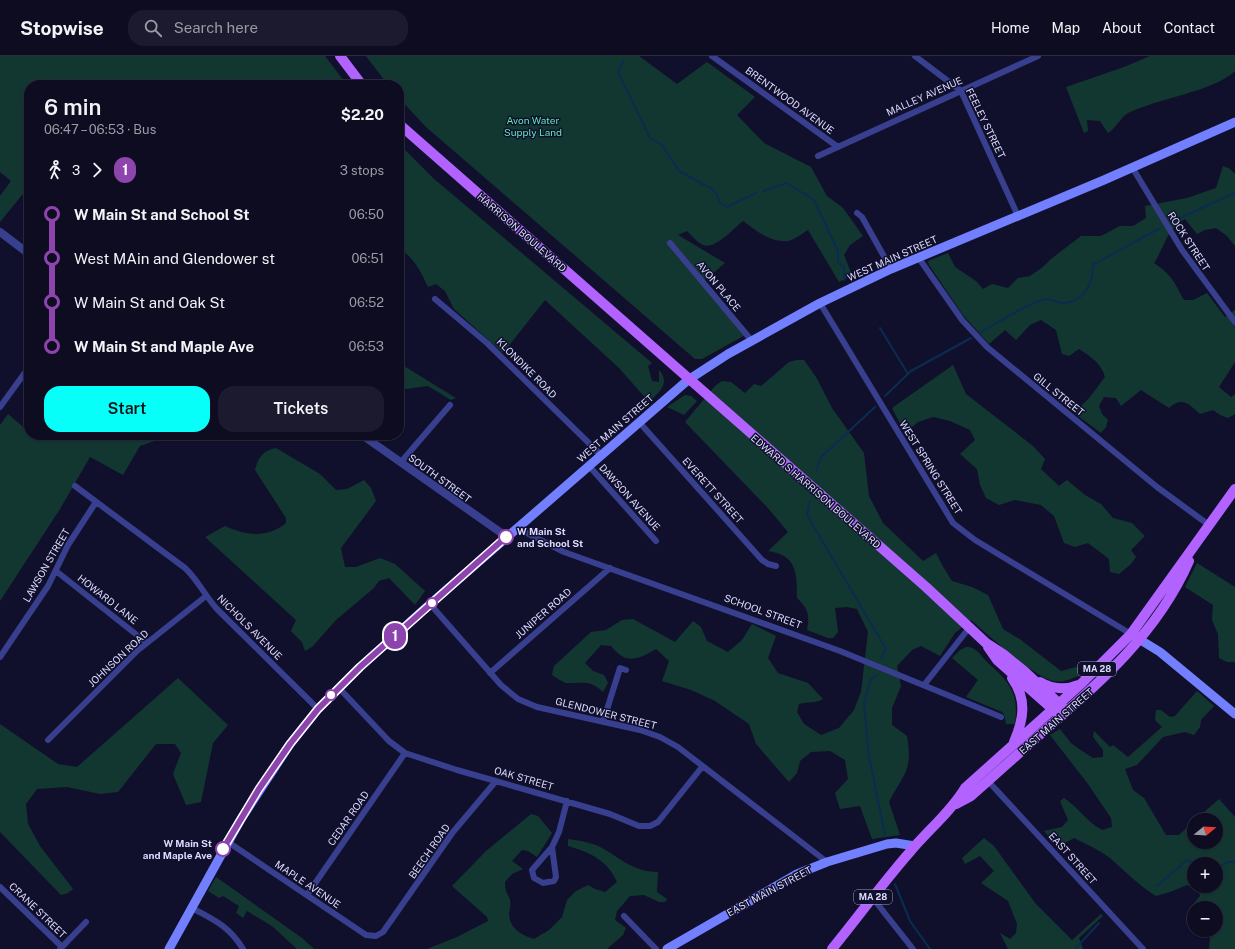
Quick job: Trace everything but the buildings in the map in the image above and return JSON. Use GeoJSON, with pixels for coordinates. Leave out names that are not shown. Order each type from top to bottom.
{"type":"FeatureCollection","features":[{"type":"Feature","properties":{"kind":"main road"},"geometry":{"type":"LineString","coordinates":[[340,56],[358,80]]}},
{"type":"Feature","properties":{"kind":"main road","name":"WEST MAIN STREET"},"geometry":{"type":"LineString","coordinates":[[168,949],[228,842],[278,762],[318,709],[430,604],[688,380],[752,341],[820,303],[891,269],[1235,122]]}},
{"type":"Feature","properties":{"kind":"main road","name":"HARRISON BOULEVARD"},"geometry":{"type":"LineString","coordinates":[[404,128],[644,340]]}},
{"type":"Feature","properties":{"kind":"main road","name":"EDWARD S HARRISON BOULEVARD"},"geometry":{"type":"LineString","coordinates":[[644,340],[970,628],[986,644],[997,660],[1056,706]]}},
{"type":"Feature","properties":{"kind":"main road","name":"EAST MAIN STREET"},"geometry":{"type":"LineString","coordinates":[[954,805],[971,796],[1114,669],[1209,525],[1234,492]]}},
{"type":"Feature","properties":{"kind":"main road"},"geometry":{"type":"LineString","coordinates":[[1135,637],[1160,652],[1235,714]]}},
{"type":"Feature","properties":{"kind":"main road","name":"EAST MAIN STREET"},"geometry":{"type":"LineString","coordinates":[[667,949],[798,874],[827,862],[896,843],[915,846],[954,805],[965,788],[1135,637]]}},
{"type":"Feature","properties":{"kind":"main road","name":"EDWARD S HARRISON BOULEVARD"},"geometry":{"type":"LineString","coordinates":[[986,644],[1003,654],[1024,671],[1064,714]]}},
{"type":"Feature","properties":{"kind":"main road"},"geometry":{"type":"LineString","coordinates":[[997,660],[1016,683],[1022,698],[1023,720],[1013,745]]}},
{"type":"Feature","properties":{"kind":"main road"},"geometry":{"type":"LineString","coordinates":[[1024,671],[1043,683],[1058,688],[1068,688],[1082,684]]}},
{"type":"Feature","properties":{"kind":"main road","name":"MA 28"},"geometry":{"type":"LineString","coordinates":[[832,949],[872,897],[915,846]]}},
{"type":"Feature","properties":{"kind":"street","name":"BRENTWOOD AVENUE"},"geometry":{"type":"LineString","coordinates":[[712,56],[838,147]]}},
{"type":"Feature","properties":{"kind":"street","name":"FEELEY STREET"},"geometry":{"type":"LineString","coordinates":[[915,56],[961,91],[1018,216]]}},
{"type":"Feature","properties":{"kind":"street","name":"MALLEY AVENUE"},"geometry":{"type":"LineString","coordinates":[[818,156],[1038,56]]}},
{"type":"Feature","properties":{"kind":"street","name":"ROCK STREET"},"geometry":{"type":"LineString","coordinates":[[1132,167],[1182,250],[1235,322]]}},
{"type":"Feature","properties":{"kind":"street"},"geometry":{"type":"LineString","coordinates":[[858,213],[862,217],[891,269]]}},
{"type":"Feature","properties":{"kind":"street"},"geometry":{"type":"LineString","coordinates":[[0,232],[24,250]]}},
{"type":"Feature","properties":{"kind":"street","name":"AVON PLACE"},"geometry":{"type":"LineString","coordinates":[[670,243],[752,341]]}},
{"type":"Feature","properties":{"kind":"street","name":"GILL STREET"},"geometry":{"type":"LineString","coordinates":[[918,257],[962,320],[987,347],[1153,483],[1209,525]]}},
{"type":"Feature","properties":{"kind":"street","name":"KLONDIKE ROAD"},"geometry":{"type":"LineString","coordinates":[[435,299],[487,343],[601,455]]}},
{"type":"Feature","properties":{"kind":"street","name":"WEST SPRING STREET"},"geometry":{"type":"LineString","coordinates":[[820,303],[941,505],[956,525],[975,540],[1135,637]]}},
{"type":"Feature","properties":{"kind":"street"},"geometry":{"type":"LineString","coordinates":[[0,407],[24,374]]}},
{"type":"Feature","properties":{"kind":"street"},"geometry":{"type":"LineString","coordinates":[[401,462],[450,405]]}},
{"type":"Feature","properties":{"kind":"street","name":"EVERETT STREET"},"geometry":{"type":"LineString","coordinates":[[639,422],[762,560],[768,564],[776,566]]}},
{"type":"Feature","properties":{"kind":"street","name":"SOUTH STREET"},"geometry":{"type":"LineString","coordinates":[[369,440],[506,537]]}},
{"type":"Feature","properties":{"kind":"street","name":"DAWSON AVENUE"},"geometry":{"type":"LineString","coordinates":[[589,466],[656,541]]}},
{"type":"Feature","properties":{"kind":"street","name":"NICHOLS AVENUE"},"geometry":{"type":"LineString","coordinates":[[75,486],[185,568],[199,583],[206,596],[318,709]]}},
{"type":"Feature","properties":{"kind":"street","name":"LAWSON STREET"},"geometry":{"type":"LineString","coordinates":[[0,657],[56,571],[68,545],[96,502]]}},
{"type":"Feature","properties":{"kind":"street","name":"SCHOOL STREET"},"geometry":{"type":"LineString","coordinates":[[517,528],[553,547],[775,626],[1001,717]]}},
{"type":"Feature","properties":{"kind":"street","name":"JUNIPER ROAD"},"geometry":{"type":"LineString","coordinates":[[490,673],[610,568]]}},
{"type":"Feature","properties":{"kind":"street","name":"HOWARD LANE"},"geometry":{"type":"LineString","coordinates":[[56,571],[147,642]]}},
{"type":"Feature","properties":{"kind":"street","name":"JOHNSON ROAD"},"geometry":{"type":"LineString","coordinates":[[48,740],[147,642],[206,596]]}},
{"type":"Feature","properties":{"kind":"street","name":"GLENDOWER STREET"},"geometry":{"type":"LineString","coordinates":[[430,604],[490,673],[510,693],[527,703],[640,730],[660,737],[678,747],[827,862]]}},
{"type":"Feature","properties":{"kind":"street"},"geometry":{"type":"LineString","coordinates":[[924,685],[970,628]]}},
{"type":"Feature","properties":{"kind":"street"},"geometry":{"type":"LineString","coordinates":[[603,722],[620,668],[626,670]]}},
{"type":"Feature","properties":{"kind":"street","name":"OAK STREET"},"geometry":{"type":"LineString","coordinates":[[339,688],[390,741],[405,753],[610,814],[639,826],[650,826],[658,822],[702,767]]}},
{"type":"Feature","properties":{"kind":"street","name":"CEDAR ROAD"},"geometry":{"type":"LineString","coordinates":[[307,895],[405,753]]}},
{"type":"Feature","properties":{"kind":"street","name":"BEECH ROAD"},"geometry":{"type":"LineString","coordinates":[[380,935],[453,832],[496,781]]}},
{"type":"Feature","properties":{"kind":"street","name":"EAST STREET"},"geometry":{"type":"LineString","coordinates":[[988,781],[1143,949]]}},
{"type":"Feature","properties":{"kind":"street"},"geometry":{"type":"LineString","coordinates":[[552,847],[556,877],[554,881],[543,883],[534,878],[532,870],[552,847],[559,832],[567,801]]}},
{"type":"Feature","properties":{"kind":"street","name":"MAPLE AVENUE"},"geometry":{"type":"LineString","coordinates":[[228,842],[366,935],[380,935]]}},
{"type":"Feature","properties":{"kind":"street","name":"CRANE STREET"},"geometry":{"type":"LineString","coordinates":[[0,887],[61,948]]}},
{"type":"Feature","properties":{"kind":"street"},"geometry":{"type":"LineString","coordinates":[[872,897],[913,949]]}},
{"type":"Feature","properties":{"kind":"street"},"geometry":{"type":"LineString","coordinates":[[192,908],[226,927],[232,932],[243,949]]}},
{"type":"Feature","properties":{"kind":"street"},"geometry":{"type":"LineString","coordinates":[[624,916],[656,949]]}},
{"type":"Feature","properties":{"kind":"street"},"geometry":{"type":"LineString","coordinates":[[61,948],[86,922]]}},
{"type":"Feature","properties":{"kind":"green space"},"geometry":{"type":"Polygon","coordinates":[[[0,56],[325,56],[343,80],[24,80],[24,194],[0,222],[0,196],[11,181],[0,172],[0,56]]]}},
{"type":"Feature","properties":{"kind":"green space","name":"Avon Water Supply Land"},"geometry":{"type":"Polygon","coordinates":[[[366,56],[639,56],[677,84],[707,62],[755,97],[737,115],[764,143],[811,167],[827,196],[843,208],[863,236],[850,245],[844,255],[852,275],[839,282],[808,230],[793,239],[782,241],[769,238],[743,221],[719,241],[708,246],[699,243],[687,231],[678,235],[725,263],[705,280],[749,333],[702,359],[695,359],[426,127],[404,103],[404,80],[384,80],[366,56]]]}},
{"type":"Feature","properties":{"kind":"green space"},"geometry":{"type":"Polygon","coordinates":[[[1150,56],[1235,56],[1235,71],[1226,78],[1214,84],[1128,113],[1108,133],[1100,121],[1087,120],[1088,131],[1084,133],[1066,87],[1124,67],[1150,56]]]}},
{"type":"Feature","properties":{"kind":"green space"},"geometry":{"type":"Polygon","coordinates":[[[404,149],[433,178],[652,363],[648,366],[652,381],[659,382],[659,370],[664,379],[664,383],[660,391],[649,402],[619,368],[545,300],[503,353],[454,309],[445,291],[436,284],[428,287],[420,270],[404,252],[404,149]]]}},
{"type":"Feature","properties":{"kind":"green space"},"geometry":{"type":"Polygon","coordinates":[[[1223,166],[1230,169],[1235,174],[1235,246],[1227,236],[1216,228],[1205,230],[1197,234],[1185,219],[1170,233],[1154,263],[1169,275],[1184,300],[1193,300],[1207,293],[1225,317],[1235,310],[1235,362],[1219,387],[1231,397],[1235,394],[1235,414],[1228,418],[1213,410],[1200,414],[1189,405],[1182,402],[1178,402],[1169,408],[1141,390],[1121,406],[1116,398],[1104,397],[1099,406],[1102,414],[1108,420],[1106,427],[1101,433],[1074,413],[1090,397],[1105,377],[1101,368],[1095,361],[1079,349],[1069,356],[1062,354],[1056,330],[1041,320],[1030,325],[1016,340],[1005,330],[989,344],[963,315],[929,265],[928,261],[948,253],[955,267],[976,281],[983,289],[992,284],[1008,288],[1018,278],[1030,276],[1043,267],[1081,236],[1101,236],[1120,226],[1133,226],[1146,218],[1145,206],[1187,198],[1216,188],[1223,166]]]}},
{"type":"Feature","properties":{"kind":"green space"},"geometry":{"type":"Polygon","coordinates":[[[804,360],[816,377],[832,408],[864,453],[869,496],[883,523],[923,561],[936,553],[952,581],[972,587],[988,595],[1003,629],[1021,640],[1061,671],[1076,667],[1082,669],[1080,675],[1067,680],[1053,681],[1044,678],[1011,654],[971,620],[955,633],[940,656],[921,646],[912,650],[897,666],[901,686],[892,708],[892,725],[907,736],[909,748],[908,765],[906,771],[889,802],[900,835],[872,839],[860,806],[840,809],[835,793],[848,779],[845,760],[830,751],[811,752],[800,761],[797,773],[789,782],[756,744],[749,724],[715,701],[691,690],[662,681],[669,661],[656,649],[643,656],[632,659],[622,656],[611,646],[601,645],[585,663],[593,671],[604,675],[608,683],[603,692],[594,685],[566,683],[552,675],[554,666],[591,632],[606,630],[622,620],[633,619],[675,642],[693,621],[701,627],[707,641],[728,652],[742,640],[752,624],[776,636],[768,658],[778,673],[808,683],[823,699],[799,704],[797,712],[804,724],[821,735],[839,728],[854,710],[861,692],[868,632],[857,609],[847,607],[835,608],[838,632],[833,638],[828,638],[807,630],[808,616],[804,605],[797,598],[797,581],[793,567],[790,561],[785,557],[778,553],[768,551],[788,532],[767,507],[685,422],[715,386],[722,381],[731,382],[745,393],[754,384],[761,386],[789,362],[804,360]]]}},
{"type":"Feature","properties":{"kind":"green space"},"geometry":{"type":"Polygon","coordinates":[[[953,365],[966,394],[1033,446],[1045,459],[1041,469],[1059,486],[1067,480],[1085,495],[1101,504],[1113,518],[1132,523],[1145,536],[1131,550],[1136,557],[1131,564],[1119,574],[1110,572],[1109,559],[1088,543],[1075,547],[1064,543],[1054,516],[1041,505],[1015,500],[999,505],[986,498],[980,485],[977,469],[960,454],[975,440],[970,430],[950,421],[933,417],[918,422],[905,433],[892,408],[953,365]]]}},
{"type":"Feature","properties":{"kind":"green space"},"geometry":{"type":"Polygon","coordinates":[[[404,366],[456,398],[451,400],[428,386],[404,389],[404,366]]]}},
{"type":"Feature","properties":{"kind":"green space"},"geometry":{"type":"Polygon","coordinates":[[[685,395],[691,396],[697,401],[684,415],[667,407],[685,395]]]}},
{"type":"Feature","properties":{"kind":"green space"},"geometry":{"type":"Polygon","coordinates":[[[8,414],[24,428],[24,440],[157,440],[140,446],[123,475],[90,457],[60,509],[0,601],[0,425],[8,414]]]}},
{"type":"Feature","properties":{"kind":"green space"},"geometry":{"type":"Polygon","coordinates":[[[276,448],[320,474],[336,490],[347,489],[364,480],[371,488],[376,501],[341,548],[345,567],[356,567],[380,558],[395,564],[425,591],[415,605],[389,578],[379,581],[374,588],[336,620],[312,647],[305,651],[302,642],[291,631],[296,620],[205,537],[225,526],[241,532],[257,534],[272,531],[286,523],[286,518],[255,470],[261,456],[267,451],[276,448]]]}},
{"type":"Feature","properties":{"kind":"green space"},"geometry":{"type":"Polygon","coordinates":[[[1197,563],[1235,587],[1235,662],[1227,662],[1219,658],[1218,634],[1212,620],[1213,605],[1185,587],[1197,563]]]}},
{"type":"Feature","properties":{"kind":"green space"},"geometry":{"type":"Polygon","coordinates":[[[966,647],[973,648],[978,652],[1007,682],[1016,704],[1015,724],[1006,724],[1004,714],[1002,712],[966,697],[978,680],[952,658],[960,650],[966,647]]]}},
{"type":"Feature","properties":{"kind":"green space"},"geometry":{"type":"Polygon","coordinates":[[[178,678],[228,725],[213,743],[201,802],[186,805],[173,774],[181,753],[175,744],[156,744],[118,792],[100,794],[67,787],[37,789],[26,804],[28,824],[40,846],[73,889],[68,893],[61,895],[0,832],[0,724],[58,764],[77,767],[178,678]]]}},
{"type":"Feature","properties":{"kind":"green space"},"geometry":{"type":"Polygon","coordinates":[[[1197,691],[1214,706],[1201,720],[1200,727],[1194,735],[1185,732],[1163,737],[1137,765],[1125,769],[1133,790],[1144,798],[1166,835],[1179,835],[1187,828],[1187,849],[1223,849],[1223,813],[1203,813],[1219,799],[1235,817],[1235,949],[1209,949],[1210,937],[1223,937],[1223,901],[1196,901],[1200,896],[1199,893],[1223,893],[1223,857],[1187,857],[1187,885],[1156,896],[1137,883],[1110,858],[1097,850],[1074,838],[1058,847],[1044,831],[1062,827],[1068,820],[1060,801],[1064,798],[1097,827],[1102,830],[1112,827],[1111,818],[1088,784],[1050,735],[1060,729],[1071,743],[1079,749],[1093,758],[1103,757],[1103,750],[1093,737],[1094,731],[1110,747],[1113,745],[1128,757],[1162,727],[1155,720],[1156,710],[1161,710],[1170,717],[1175,716],[1197,691]]]}},
{"type":"Feature","properties":{"kind":"green space"},"geometry":{"type":"Polygon","coordinates":[[[531,814],[538,816],[552,833],[537,857],[528,851],[522,850],[512,861],[523,869],[512,874],[505,882],[506,891],[510,902],[509,913],[511,923],[520,933],[534,939],[549,930],[562,917],[567,900],[576,891],[588,885],[605,892],[617,882],[609,868],[597,858],[584,851],[568,846],[568,839],[596,845],[626,863],[640,869],[658,872],[657,892],[667,899],[665,902],[659,902],[644,895],[630,896],[617,911],[615,920],[626,928],[623,935],[607,949],[427,949],[457,937],[488,921],[487,917],[452,886],[486,851],[531,814]]]}},
{"type":"Feature","properties":{"kind":"green space"},"geometry":{"type":"Polygon","coordinates":[[[984,838],[994,846],[1036,904],[1072,940],[1101,914],[1103,916],[1079,938],[1083,949],[1008,949],[1000,933],[1010,939],[1016,933],[1017,924],[1008,901],[981,883],[994,871],[980,856],[965,864],[962,858],[984,838]]]}},
{"type":"Feature","properties":{"kind":"green space"},"geometry":{"type":"Polygon","coordinates":[[[216,877],[302,938],[314,949],[297,949],[272,926],[247,911],[243,918],[236,913],[239,906],[223,896],[219,898],[208,891],[216,877]]]}},
{"type":"Feature","properties":{"kind":"waterway"},"geometry":{"type":"LineString","coordinates":[[623,61],[618,72],[650,138],[662,145],[679,171],[712,189],[717,195],[720,203],[727,207],[756,193]]}},
{"type":"Feature","properties":{"kind":"waterway"},"geometry":{"type":"LineString","coordinates":[[763,191],[787,183],[814,200],[838,251],[838,262],[844,267],[844,280]]}},
{"type":"Feature","properties":{"kind":"waterway"},"geometry":{"type":"LineString","coordinates":[[1171,222],[1235,193]]}},
{"type":"Feature","properties":{"kind":"waterway"},"geometry":{"type":"LineString","coordinates":[[981,332],[1019,310],[1042,300],[1047,299],[1064,303],[1077,299],[1089,285],[1093,272],[1093,265],[1160,228]]}},
{"type":"Feature","properties":{"kind":"waterway"},"geometry":{"type":"LineString","coordinates":[[880,328],[908,374]]}},
{"type":"Feature","properties":{"kind":"waterway"},"geometry":{"type":"LineString","coordinates":[[885,396],[911,371],[971,338]]}},
{"type":"Feature","properties":{"kind":"waterway"},"geometry":{"type":"LineString","coordinates":[[817,470],[820,458],[875,407]]}},
{"type":"Feature","properties":{"kind":"waterway"},"geometry":{"type":"LineString","coordinates":[[810,501],[807,515],[886,649],[881,658]]}},
{"type":"Feature","properties":{"kind":"waterway"},"geometry":{"type":"LineString","coordinates":[[878,675],[871,679],[864,703],[869,756],[885,835]]}},
{"type":"Feature","properties":{"kind":"waterway"},"geometry":{"type":"LineString","coordinates":[[1157,886],[1187,860]]}},
{"type":"Feature","properties":{"kind":"waterway"},"geometry":{"type":"LineString","coordinates":[[1223,865],[1228,862],[1235,862]]}},
{"type":"Feature","properties":{"kind":"waterway"},"geometry":{"type":"LineString","coordinates":[[895,884],[910,921],[930,949]]}},
{"type":"Feature","properties":{"kind":"waterway"},"geometry":{"type":"LineString","coordinates":[[1075,949],[1099,923]]}},
{"type":"Feature","properties":{"kind":"bus line","name":"1"},"geometry":{"type":"LineString","coordinates":[[223,849],[259,789],[290,744],[318,709],[360,667],[506,537]]}},
{"type":"Feature","properties":{"kind":"place","name":"W Main St and School St"},"geometry":{"type":"Point","coordinates":[506,537]}},
{"type":"Feature","properties":{"kind":"place","name":"W Main St and Maple Ave"},"geometry":{"type":"Point","coordinates":[223,849]}}]}
